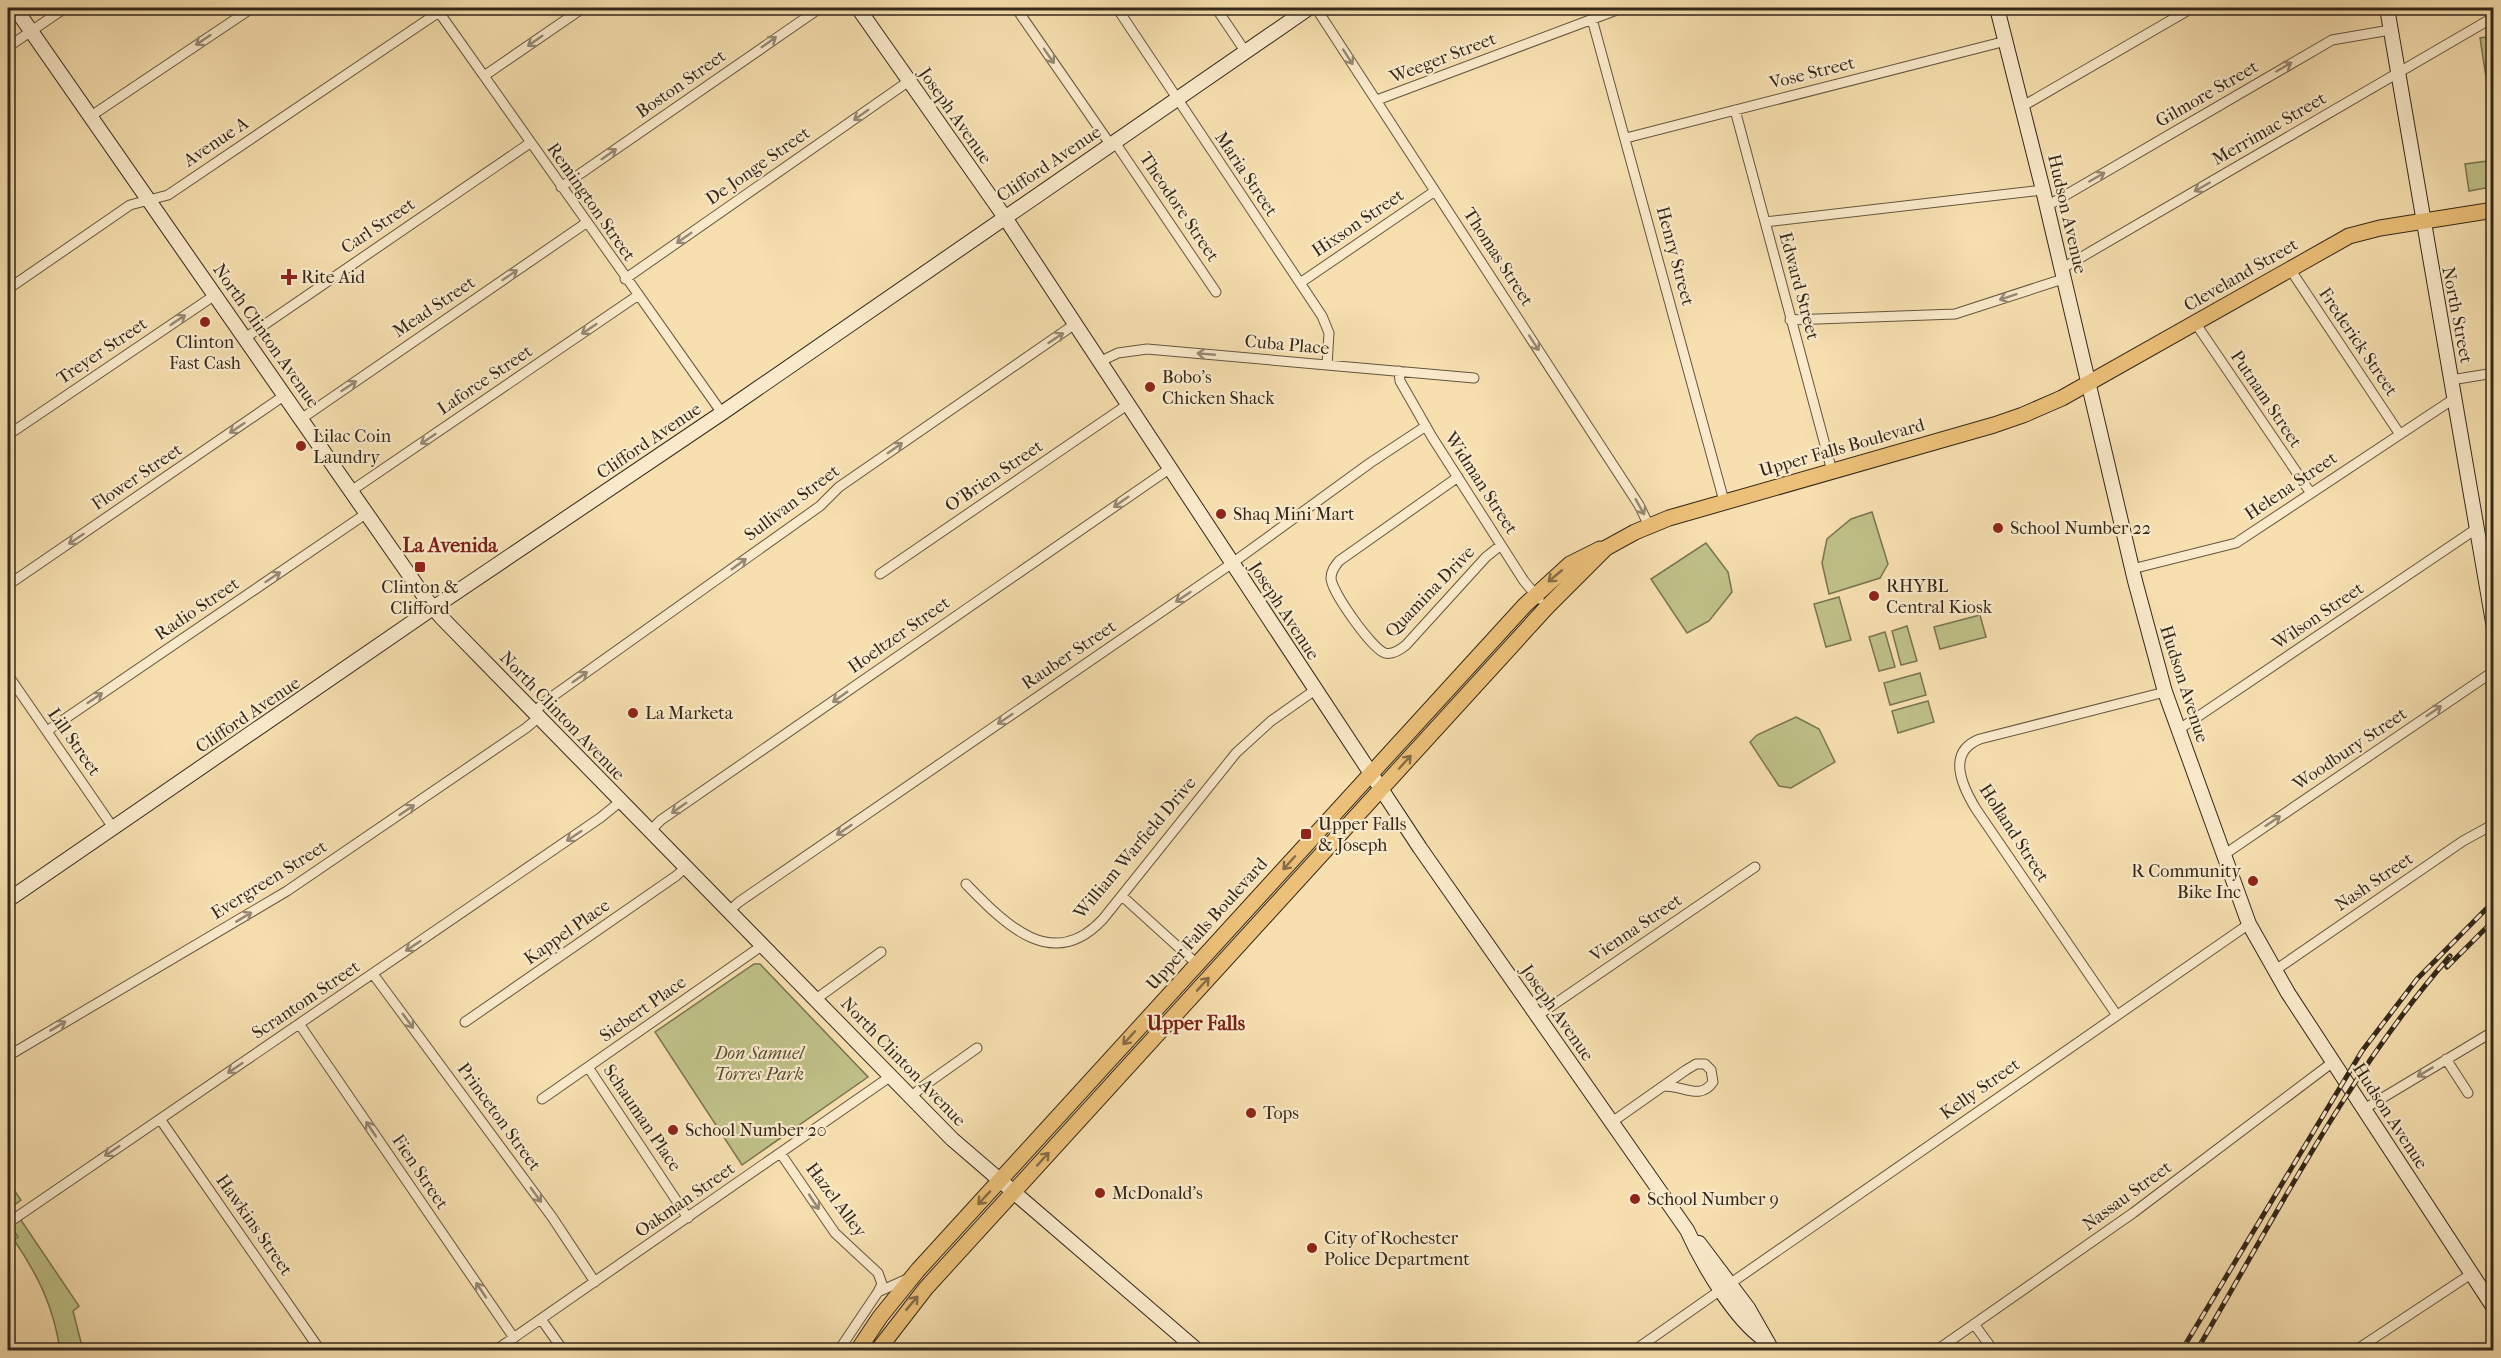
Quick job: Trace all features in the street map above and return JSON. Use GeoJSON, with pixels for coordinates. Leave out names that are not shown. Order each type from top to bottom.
{"type":"FeatureCollection","features":[{"type":"Feature","properties":{"kind":"main road","name":"North Clinton Avenue"},"geometry":{"type":"LineString","coordinates":[[15,8],[433,608],[952,1139],[1197,1350]]}},
{"type":"Feature","properties":{"kind":"main road","name":"Joseph Avenue"},"geometry":{"type":"LineString","coordinates":[[858,8],[1004,216],[1381,789],[1726,1286],[1753,1316],[1768,1345]]}},
{"type":"Feature","properties":{"kind":"main road","name":"Clifford Avenue"},"geometry":{"type":"LineString","coordinates":[[8,900],[722,413],[1004,216],[1309,8]]}},
{"type":"Feature","properties":{"kind":"main road","name":"Hudson Avenue"},"geometry":{"type":"LineString","coordinates":[[1997,8],[2023,106],[2132,569],[2165,692],[2249,924],[2274,971],[2493,1308]]}},
{"type":"Feature","properties":{"kind":"main road","name":"North Street"},"geometry":{"type":"LineString","coordinates":[[2387,8],[2493,628]]}},
{"type":"Feature","properties":{"kind":"main road","name":"Cleveland Street"},"geometry":{"type":"LineString","coordinates":[[2088,384],[2349,236],[2368,230],[2493,210]]}},
{"type":"Feature","properties":{"kind":"main road","name":"Upper Falls Boulevard"},"geometry":{"type":"LineString","coordinates":[[858,1350],[880,1317],[918,1270],[1535,595],[1576,560],[1649,526],[1724,501],[2023,415],[2088,384]]}},
{"type":"Feature","properties":{"kind":"main road","name":"Upper Falls Boulevard"},"geometry":{"type":"LineString","coordinates":[[878,1350],[920,1294],[1547,607],[1606,548]]}},
{"type":"Feature","properties":{"kind":"street"},"geometry":{"type":"LineString","coordinates":[[8,47],[65,8]]}},
{"type":"Feature","properties":{"kind":"street"},"geometry":{"type":"LineString","coordinates":[[91,116],[252,8]]}},
{"type":"Feature","properties":{"kind":"street"},"geometry":{"type":"LineString","coordinates":[[484,76],[583,8]]}},
{"type":"Feature","properties":{"kind":"street","name":"Boston Street"},"geometry":{"type":"LineString","coordinates":[[561,187],[820,8]]}},
{"type":"Feature","properties":{"kind":"street","name":"Theodore Street"},"geometry":{"type":"LineString","coordinates":[[1016,8],[1216,292]]}},
{"type":"Feature","properties":{"kind":"street","name":"Maria Street"},"geometry":{"type":"LineString","coordinates":[[1117,8],[1325,321],[1329,339],[1327,365]]}},
{"type":"Feature","properties":{"kind":"street"},"geometry":{"type":"LineString","coordinates":[[1216,8],[1245,51]]}},
{"type":"Feature","properties":{"kind":"street","name":"Thomas Street"},"geometry":{"type":"LineString","coordinates":[[1316,8],[1639,505],[1649,526]]}},
{"type":"Feature","properties":{"kind":"street","name":"Weeger Street"},"geometry":{"type":"LineString","coordinates":[[1377,100],[1622,8]]}},
{"type":"Feature","properties":{"kind":"street"},"geometry":{"type":"LineString","coordinates":[[2023,106],[2192,8]]}},
{"type":"Feature","properties":{"kind":"street","name":"Remington Street"},"geometry":{"type":"LineString","coordinates":[[438,10],[625,279],[722,413]]}},
{"type":"Feature","properties":{"kind":"street","name":"Avenue A"},"geometry":{"type":"LineString","coordinates":[[8,289],[130,205],[168,195],[438,10]]}},
{"type":"Feature","properties":{"kind":"street","name":"Merrimac Street"},"geometry":{"type":"LineString","coordinates":[[1791,320],[1955,314],[2062,274],[2493,17]]}},
{"type":"Feature","properties":{"kind":"street","name":"Henry Street"},"geometry":{"type":"LineString","coordinates":[[1592,19],[1724,501]]}},
{"type":"Feature","properties":{"kind":"street","name":"Gilmore Street"},"geometry":{"type":"LineString","coordinates":[[2047,206],[2331,40],[2390,30]]}},
{"type":"Feature","properties":{"kind":"street","name":"Vose Street"},"geometry":{"type":"LineString","coordinates":[[1626,138],[2006,41]]}},
{"type":"Feature","properties":{"kind":"street","name":"De Jonge Street"},"geometry":{"type":"LineString","coordinates":[[625,279],[909,81]]}},
{"type":"Feature","properties":{"kind":"street","name":"Edward Street"},"geometry":{"type":"LineString","coordinates":[[1735,110],[1832,471]]}},
{"type":"Feature","properties":{"kind":"street","name":"Carl Street"},"geometry":{"type":"LineString","coordinates":[[245,338],[530,143]]}},
{"type":"Feature","properties":{"kind":"street"},"geometry":{"type":"LineString","coordinates":[[1765,222],[2043,190]]}},
{"type":"Feature","properties":{"kind":"street","name":"Hixson Street"},"geometry":{"type":"LineString","coordinates":[[1300,283],[1436,191]]}},
{"type":"Feature","properties":{"kind":"street","name":"Mead Street"},"geometry":{"type":"LineString","coordinates":[[301,419],[586,223]]}},
{"type":"Feature","properties":{"kind":"street","name":"Frederick Street"},"geometry":{"type":"LineString","coordinates":[[2290,269],[2399,433]]}},
{"type":"Feature","properties":{"kind":"street","name":"Treyer Street"},"geometry":{"type":"LineString","coordinates":[[8,435],[215,295]]}},
{"type":"Feature","properties":{"kind":"street","name":"Laforce Street"},"geometry":{"type":"LineString","coordinates":[[351,491],[637,296]]}},
{"type":"Feature","properties":{"kind":"street","name":"Sullivan Street"},"geometry":{"type":"LineString","coordinates":[[536,715],[546,701],[820,506],[839,487],[1075,324]]}},
{"type":"Feature","properties":{"kind":"street","name":"Putnam Street"},"geometry":{"type":"LineString","coordinates":[[2196,324],[2310,492]]}},
{"type":"Feature","properties":{"kind":"street","name":"Cuba Place"},"geometry":{"type":"LineString","coordinates":[[1099,362],[1113,354],[1143,349],[1474,378]]}},
{"type":"Feature","properties":{"kind":"street","name":"Widman Street"},"geometry":{"type":"LineString","coordinates":[[1399,371],[1402,384],[1426,426],[1501,545],[1535,595],[1547,607]]}},
{"type":"Feature","properties":{"kind":"street"},"geometry":{"type":"LineString","coordinates":[[2451,380],[2493,373]]}},
{"type":"Feature","properties":{"kind":"street","name":"Flower Street"},"geometry":{"type":"LineString","coordinates":[[8,585],[285,395]]}},
{"type":"Feature","properties":{"kind":"street","name":"Helena Street"},"geometry":{"type":"LineString","coordinates":[[2132,569],[2236,543],[2455,398]]}},
{"type":"Feature","properties":{"kind":"street","name":"O'Brien Street"},"geometry":{"type":"LineString","coordinates":[[880,574],[1127,405]]}},
{"type":"Feature","properties":{"kind":"street","name":"Rauber Street"},"geometry":{"type":"LineString","coordinates":[[729,911],[1231,564],[1370,463],[1426,426]]}},
{"type":"Feature","properties":{"kind":"street","name":"Hoeltzer Street"},"geometry":{"type":"LineString","coordinates":[[650,831],[679,808],[1169,469]]}},
{"type":"Feature","properties":{"kind":"street","name":"Quamina Drive"},"geometry":{"type":"LineString","coordinates":[[1458,477],[1339,561],[1331,577],[1335,591],[1372,645],[1382,651],[1394,653],[1410,642],[1486,557],[1501,545]]}},
{"type":"Feature","properties":{"kind":"street","name":"Radio Street"},"geometry":{"type":"LineString","coordinates":[[46,731],[367,513]]}},
{"type":"Feature","properties":{"kind":"street","name":"Wilson Street"},"geometry":{"type":"LineString","coordinates":[[2178,729],[2476,529]]}},
{"type":"Feature","properties":{"kind":"street","name":"Woodbury Street"},"geometry":{"type":"LineString","coordinates":[[2225,854],[2493,671]]}},
{"type":"Feature","properties":{"kind":"street","name":"Lill Street"},"geometry":{"type":"LineString","coordinates":[[8,675],[114,829]]}},
{"type":"Feature","properties":{"kind":"street","name":"William Warfield Drive"},"geometry":{"type":"LineString","coordinates":[[966,884],[1014,930],[1030,939],[1048,943],[1068,941],[1087,933],[1122,896],[1236,753],[1271,721],[1315,690]]}},
{"type":"Feature","properties":{"kind":"street","name":"Holland Street"},"geometry":{"type":"LineString","coordinates":[[2116,1014],[1976,809],[1963,781],[1961,754],[1965,747],[1980,739],[2165,692]]}},
{"type":"Feature","properties":{"kind":"street","name":"Evergreen Street"},"geometry":{"type":"LineString","coordinates":[[8,1056],[294,886],[526,729],[536,715]]}},
{"type":"Feature","properties":{"kind":"street","name":"Scrantom Street"},"geometry":{"type":"LineString","coordinates":[[8,1223],[300,1025],[600,818],[621,801]]}},
{"type":"Feature","properties":{"kind":"street","name":"Nash Street"},"geometry":{"type":"LineString","coordinates":[[2274,971],[2463,841],[2493,824]]}},
{"type":"Feature","properties":{"kind":"street","name":"Kappel Place"},"geometry":{"type":"LineString","coordinates":[[465,1022],[686,867]]}},
{"type":"Feature","properties":{"kind":"street","name":"Vienna Street"},"geometry":{"type":"LineString","coordinates":[[1537,1016],[1755,867]]}},
{"type":"Feature","properties":{"kind":"street"},"geometry":{"type":"LineString","coordinates":[[1122,896],[1197,964]]}},
{"type":"Feature","properties":{"kind":"street","name":"Kelly Street"},"geometry":{"type":"LineString","coordinates":[[1635,1350],[2116,1014],[2249,924]]}},
{"type":"Feature","properties":{"kind":"street","name":"Siebert Place"},"geometry":{"type":"LineString","coordinates":[[542,1098],[762,945]]}},
{"type":"Feature","properties":{"kind":"street"},"geometry":{"type":"LineString","coordinates":[[816,999],[881,952]]}},
{"type":"Feature","properties":{"kind":"street","name":"Princeton Street"},"geometry":{"type":"LineString","coordinates":[[374,974],[552,1217],[595,1282]]}},
{"type":"Feature","properties":{"kind":"street","name":"Fien Street"},"geometry":{"type":"LineString","coordinates":[[300,1025],[514,1338]]}},
{"type":"Feature","properties":{"kind":"street"},"geometry":{"type":"LineString","coordinates":[[2364,1109],[2493,1031]]}},
{"type":"Feature","properties":{"kind":"street"},"geometry":{"type":"LineString","coordinates":[[911,1097],[977,1048]]}},
{"type":"Feature","properties":{"kind":"street"},"geometry":{"type":"LineString","coordinates":[[2446,1059],[2468,1093]]}},
{"type":"Feature","properties":{"kind":"street","name":"Nassau Street"},"geometry":{"type":"LineString","coordinates":[[1937,1350],[2118,1224],[2333,1062]]}},
{"type":"Feature","properties":{"kind":"street"},"geometry":{"type":"LineString","coordinates":[[1611,1122],[1662,1086],[1696,1064],[1705,1064],[1713,1076],[1713,1082],[1703,1091],[1698,1092],[1680,1086],[1662,1086]]}},
{"type":"Feature","properties":{"kind":"street","name":"Schauman Place"},"geometry":{"type":"LineString","coordinates":[[588,1067],[688,1218]]}},
{"type":"Feature","properties":{"kind":"street","name":"Oakman Street"},"geometry":{"type":"LineString","coordinates":[[496,1350],[891,1076]]}},
{"type":"Feature","properties":{"kind":"street","name":"Hawkins Street"},"geometry":{"type":"LineString","coordinates":[[160,1119],[320,1350]]}},
{"type":"Feature","properties":{"kind":"street","name":"Hazel Alley"},"geometry":{"type":"LineString","coordinates":[[781,1154],[835,1233],[878,1273],[882,1284],[878,1292]]}},
{"type":"Feature","properties":{"kind":"street"},"geometry":{"type":"LineString","coordinates":[[839,1350],[878,1292],[909,1278],[918,1270]]}},
{"type":"Feature","properties":{"kind":"street"},"geometry":{"type":"LineString","coordinates":[[2356,1350],[2471,1274]]}},
{"type":"Feature","properties":{"kind":"street"},"geometry":{"type":"LineString","coordinates":[[541,1319],[563,1350]]}},
{"type":"Feature","properties":{"kind":"street"},"geometry":{"type":"LineString","coordinates":[[1974,1324],[1993,1350]]}},
{"type":"Feature","properties":{"kind":"green space"},"geometry":{"type":"Polygon","coordinates":[[[2493,36],[2493,89],[2488,90],[2480,38],[2493,36]]]}},
{"type":"Feature","properties":{"kind":"green space"},"geometry":{"type":"Polygon","coordinates":[[[2487,161],[2491,187],[2469,191],[2465,164],[2487,161]]]}},
{"type":"Feature","properties":{"kind":"green space"},"geometry":{"type":"Polygon","coordinates":[[[1872,512],[1888,564],[1880,578],[1829,594],[1822,563],[1827,539],[1851,519],[1872,512]]]}},
{"type":"Feature","properties":{"kind":"green space"},"geometry":{"type":"Polygon","coordinates":[[[1706,543],[1728,572],[1732,592],[1709,621],[1687,633],[1651,579],[1706,543]]]}},
{"type":"Feature","properties":{"kind":"green space"},"geometry":{"type":"Polygon","coordinates":[[[1839,597],[1851,640],[1826,647],[1814,604],[1839,597]]]}},
{"type":"Feature","properties":{"kind":"green space"},"geometry":{"type":"Polygon","coordinates":[[[1980,615],[1986,637],[1940,649],[1934,627],[1980,615]]]}},
{"type":"Feature","properties":{"kind":"green space"},"geometry":{"type":"Polygon","coordinates":[[[1907,626],[1917,661],[1901,665],[1892,631],[1907,626]]]}},
{"type":"Feature","properties":{"kind":"green space"},"geometry":{"type":"Polygon","coordinates":[[[1885,632],[1895,667],[1879,671],[1869,637],[1885,632]]]}},
{"type":"Feature","properties":{"kind":"green space"},"geometry":{"type":"Polygon","coordinates":[[[1920,673],[1926,695],[1890,705],[1884,683],[1920,673]]]}},
{"type":"Feature","properties":{"kind":"green space"},"geometry":{"type":"Polygon","coordinates":[[[1928,701],[1934,722],[1898,733],[1892,711],[1928,701]]]}},
{"type":"Feature","properties":{"kind":"green space"},"geometry":{"type":"Polygon","coordinates":[[[1796,717],[1819,729],[1835,762],[1791,788],[1779,786],[1750,742],[1757,735],[1796,717]]]}},
{"type":"Feature","properties":{"kind":"green space","name":"Don Samuel Torres Park"},"geometry":{"type":"Polygon","coordinates":[[[754,964],[760,964],[868,1077],[742,1165],[655,1032],[754,964]]]}},
{"type":"Feature","properties":{"kind":"green space"},"geometry":{"type":"Polygon","coordinates":[[[8,1181],[21,1200],[12,1207],[79,1306],[73,1311],[83,1350],[60,1350],[54,1320],[44,1292],[14,1240],[18,1237],[8,1222],[8,1181]]]}},
{"type":"Feature","properties":{"kind":"railway"},"geometry":{"type":"LineString","coordinates":[[2182,1350],[2362,1051],[2417,979],[2494,901]]}},
{"type":"Feature","properties":{"kind":"railway"},"geometry":{"type":"LineString","coordinates":[[2447,967],[2494,920]]}},
{"type":"Feature","properties":{"kind":"railway"},"geometry":{"type":"LineString","coordinates":[[2197,1350],[2284,1198],[2346,1097],[2413,1001],[2450,956]]}},
{"type":"Feature","properties":{"kind":"place","name":"Rite Aid"},"geometry":{"type":"Point","coordinates":[289,277]}},
{"type":"Feature","properties":{"kind":"place","name":"Clinton Fast Cash"},"geometry":{"type":"Point","coordinates":[205,322]}},
{"type":"Feature","properties":{"kind":"place","name":"Bobo's Chicken Shack"},"geometry":{"type":"Point","coordinates":[1150,387]}},
{"type":"Feature","properties":{"kind":"place","name":"Lilac Coin Laundry"},"geometry":{"type":"Point","coordinates":[301,446]}},
{"type":"Feature","properties":{"kind":"place","name":"Shaq Mini Mart"},"geometry":{"type":"Point","coordinates":[1221,514]}},
{"type":"Feature","properties":{"kind":"place","name":"School Number 22"},"geometry":{"type":"Point","coordinates":[1998,528]}},
{"type":"Feature","properties":{"kind":"place","name":"Clinton & Clifford"},"geometry":{"type":"Point","coordinates":[420,567]}},
{"type":"Feature","properties":{"kind":"place","name":"RHYBL Central Kiosk"},"geometry":{"type":"Point","coordinates":[1874,596]}},
{"type":"Feature","properties":{"kind":"place","name":"La Marketa"},"geometry":{"type":"Point","coordinates":[633,713]}},
{"type":"Feature","properties":{"kind":"place","name":"Upper Falls & Joseph"},"geometry":{"type":"Point","coordinates":[1306,834]}},
{"type":"Feature","properties":{"kind":"place","name":"R Community Bike Inc"},"geometry":{"type":"Point","coordinates":[2253,881]}},
{"type":"Feature","properties":{"kind":"place","name":"Tops"},"geometry":{"type":"Point","coordinates":[1251,1113]}},
{"type":"Feature","properties":{"kind":"place","name":"School Number 20"},"geometry":{"type":"Point","coordinates":[673,1130]}},
{"type":"Feature","properties":{"kind":"place","name":"McDonald's"},"geometry":{"type":"Point","coordinates":[1100,1193]}},
{"type":"Feature","properties":{"kind":"place","name":"School Number 9"},"geometry":{"type":"Point","coordinates":[1635,1199]}},
{"type":"Feature","properties":{"kind":"place","name":"City of Rochester Police Department"},"geometry":{"type":"Point","coordinates":[1312,1248]}},
{"type":"Feature","properties":{"kind":"district","name":"La Avenida"},"geometry":{"type":"Point","coordinates":[450,545]}},
{"type":"Feature","properties":{"kind":"district","name":"Upper Falls"},"geometry":{"type":"Point","coordinates":[1196,1023]}}]}
